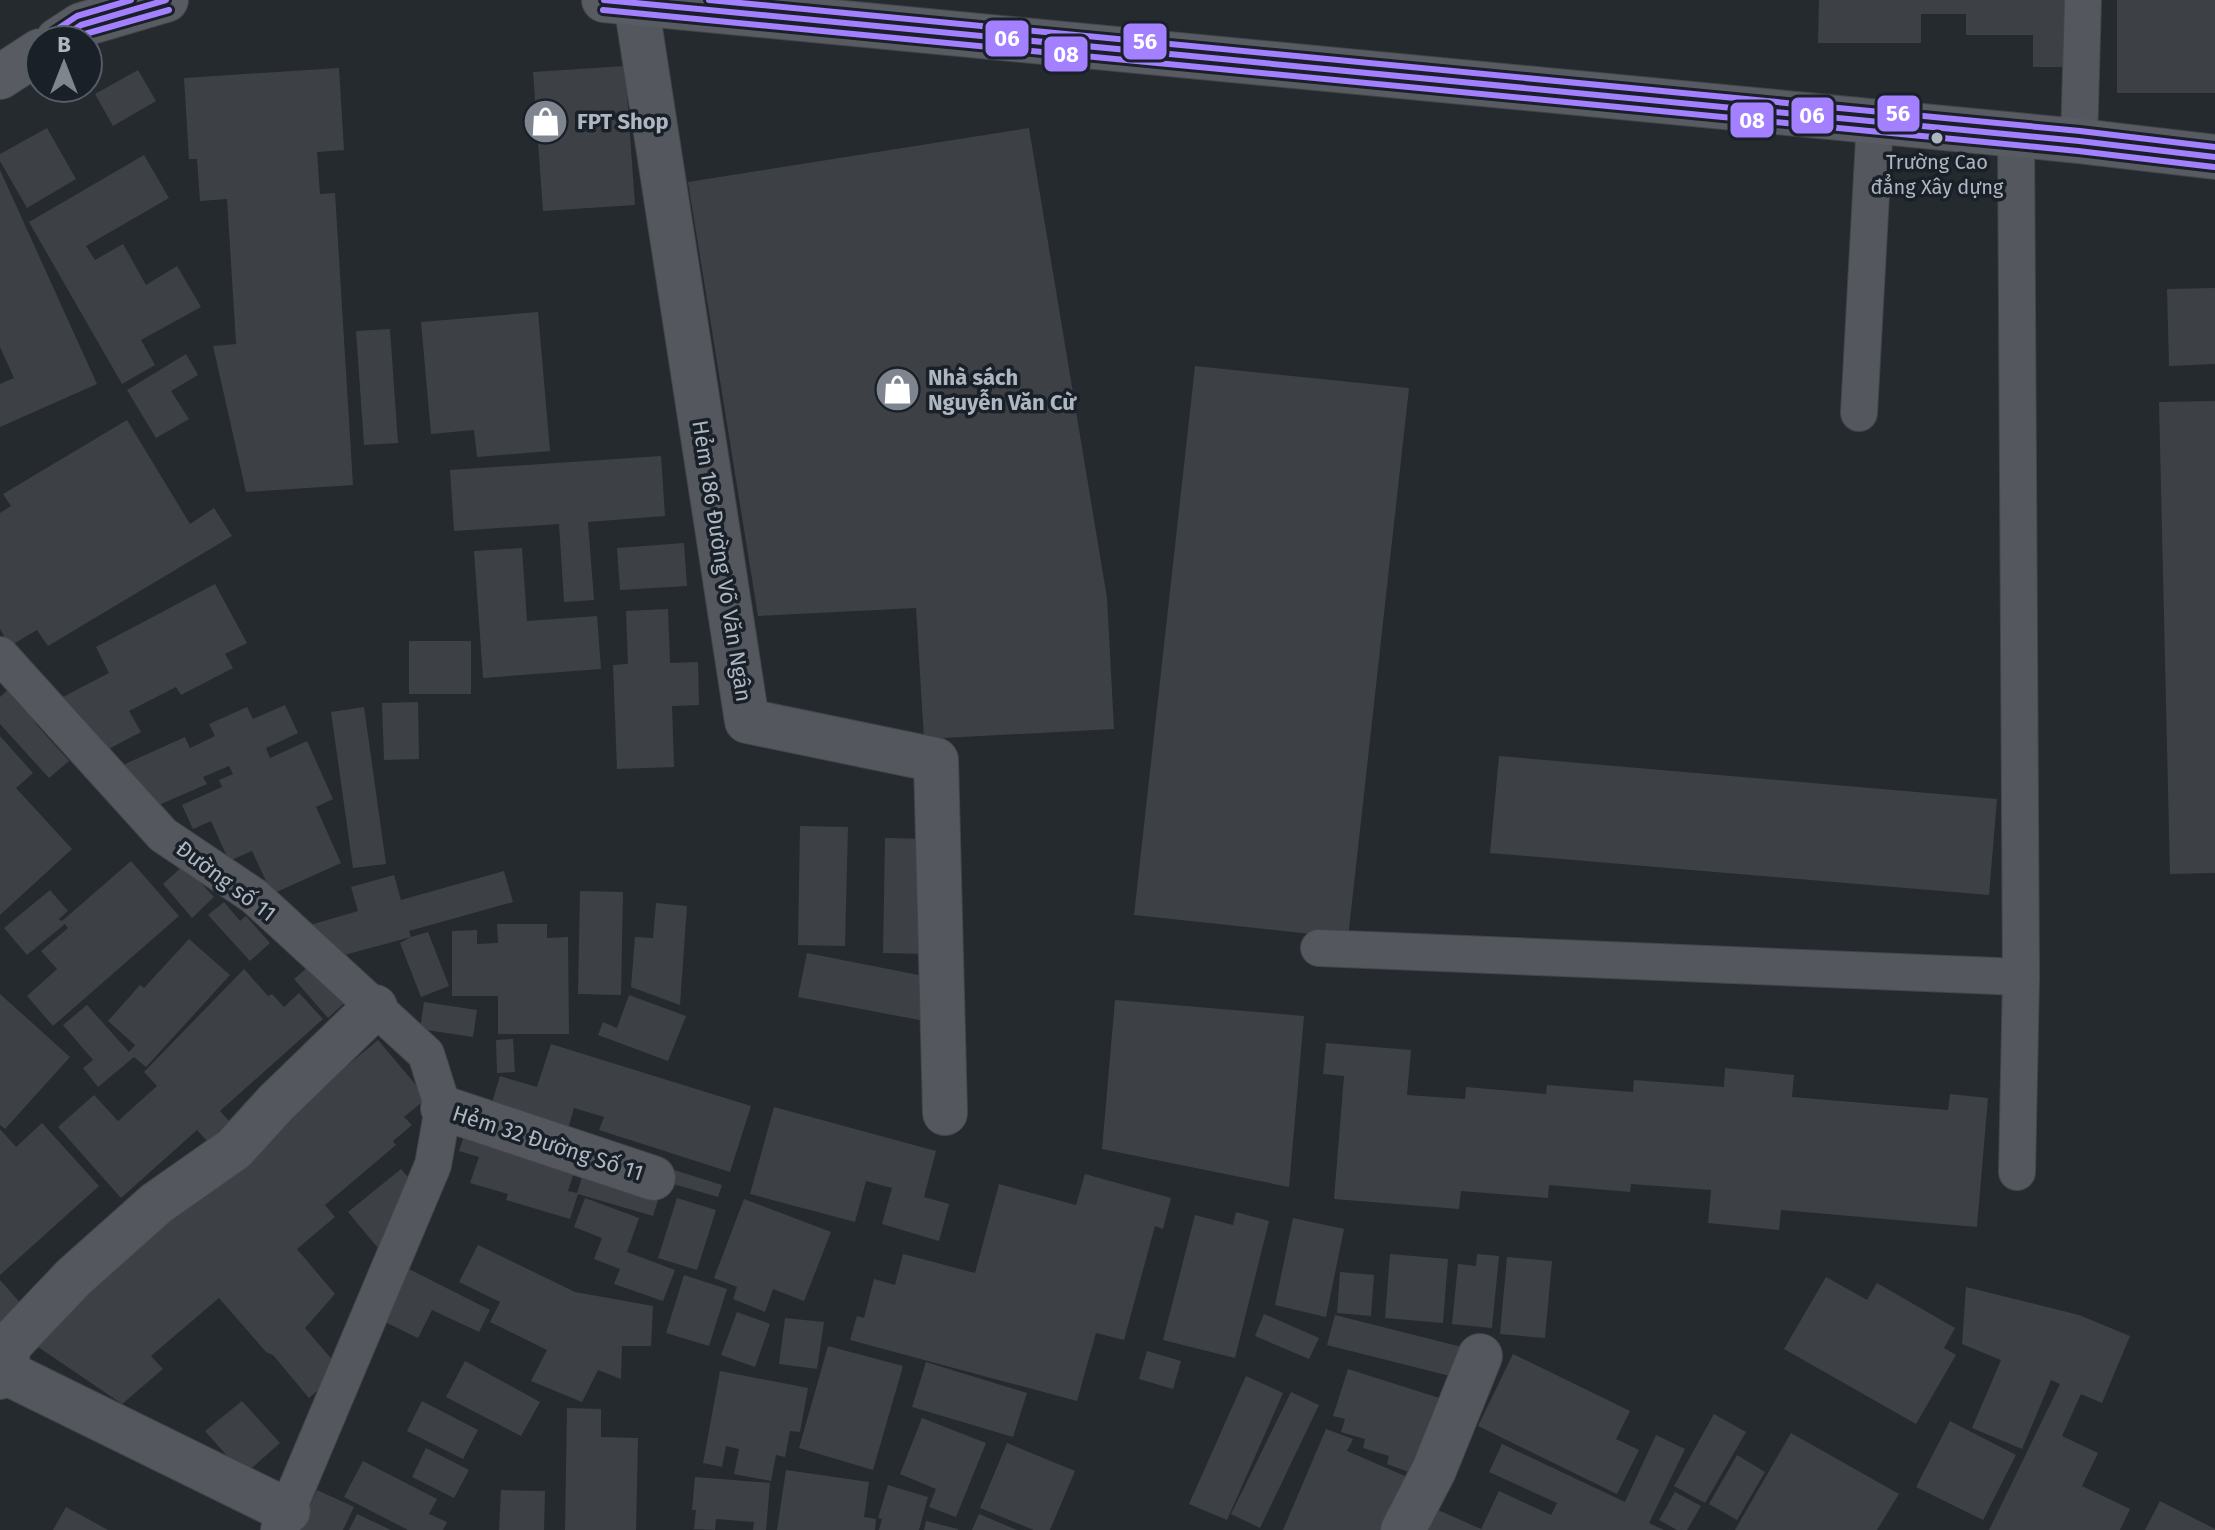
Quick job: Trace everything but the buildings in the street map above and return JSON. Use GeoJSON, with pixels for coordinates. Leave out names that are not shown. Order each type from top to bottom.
{"type":"FeatureCollection","features":[{"type":"Feature","properties":{"kind":"main road"},"geometry":{"type":"LineString","coordinates":[[84,24],[166,0]]}},
{"type":"Feature","properties":{"kind":"main road"},"geometry":{"type":"LineString","coordinates":[[620,2],[825,11],[2215,157]]}},
{"type":"Feature","properties":{"kind":"main road"},"geometry":{"type":"LineString","coordinates":[[0,77],[24,61]]}},
{"type":"Feature","properties":{"kind":"street","name":"Hẻm 186 Đường Võ Văn Ngân"},"geometry":{"type":"LineString","coordinates":[[620,2],[747,721],[936,760],[945,1113]]}},
{"type":"Feature","properties":{"kind":"street"},"geometry":{"type":"LineString","coordinates":[[283,1520],[3,1375],[9,1345],[74,1277],[157,1203],[234,1149],[276,1103],[375,1007]]}},
{"type":"Feature","properties":{"kind":"street","name":"Hẻm 32 Đường Số 11"},"geometry":{"type":"LineString","coordinates":[[443,1108],[653,1178]]}},
{"type":"Feature","properties":{"kind":"street"},"geometry":{"type":"LineString","coordinates":[[1403,1530],[1434,1470],[1480,1356]]}},
{"type":"Feature","properties":{"kind":"lane"},"geometry":{"type":"LineString","coordinates":[[2079,141],[2083,0]]}},
{"type":"Feature","properties":{"kind":"lane"},"geometry":{"type":"LineString","coordinates":[[1859,413],[1875,121]]}},
{"type":"Feature","properties":{"kind":"lane"},"geometry":{"type":"LineString","coordinates":[[2016,135],[2021,977],[2017,1172]]}},
{"type":"Feature","properties":{"kind":"lane","name":"Đường số 11"},"geometry":{"type":"LineString","coordinates":[[0,655],[163,835],[254,896],[426,1054],[443,1108]]}},
{"type":"Feature","properties":{"kind":"lane"},"geometry":{"type":"LineString","coordinates":[[1319,948],[2021,977]]}},
{"type":"Feature","properties":{"kind":"lane"},"geometry":{"type":"LineString","coordinates":[[283,1520],[433,1165],[443,1108]]}},
{"type":"Feature","properties":{"kind":"transit line","name":"56"},"geometry":{"type":"LineString","coordinates":[[65,24],[77,16],[131,0]]}},
{"type":"Feature","properties":{"kind":"transit line","name":"06"},"geometry":{"type":"LineString","coordinates":[[84,24],[166,0]]}},
{"type":"Feature","properties":{"kind":"transit line","name":"06"},"geometry":{"type":"LineString","coordinates":[[604,0],[2079,141],[2215,157]]}},
{"type":"Feature","properties":{"kind":"transit line","name":"56"},"geometry":{"type":"LineString","coordinates":[[709,0],[2080,131],[2215,147]]}},
{"type":"Feature","properties":{"kind":"transit line","name":"08"},"geometry":{"type":"LineString","coordinates":[[104,29],[169,10]]}},
{"type":"Feature","properties":{"kind":"transit line","name":"08"},"geometry":{"type":"LineString","coordinates":[[603,10],[2078,151],[2214,167]]}},
{"type":"Feature","properties":{"kind":"place","name":"FPT Shop"},"geometry":{"type":"Point","coordinates":[546,121]}},
{"type":"Feature","properties":{"kind":"place","name":"Trường Cao đẳng Xây dựng"},"geometry":{"type":"Point","coordinates":[1937,138]}},
{"type":"Feature","properties":{"kind":"place","name":"Nhà sách Nguyễn Văn Cừ"},"geometry":{"type":"Point","coordinates":[897,390]}}]}
